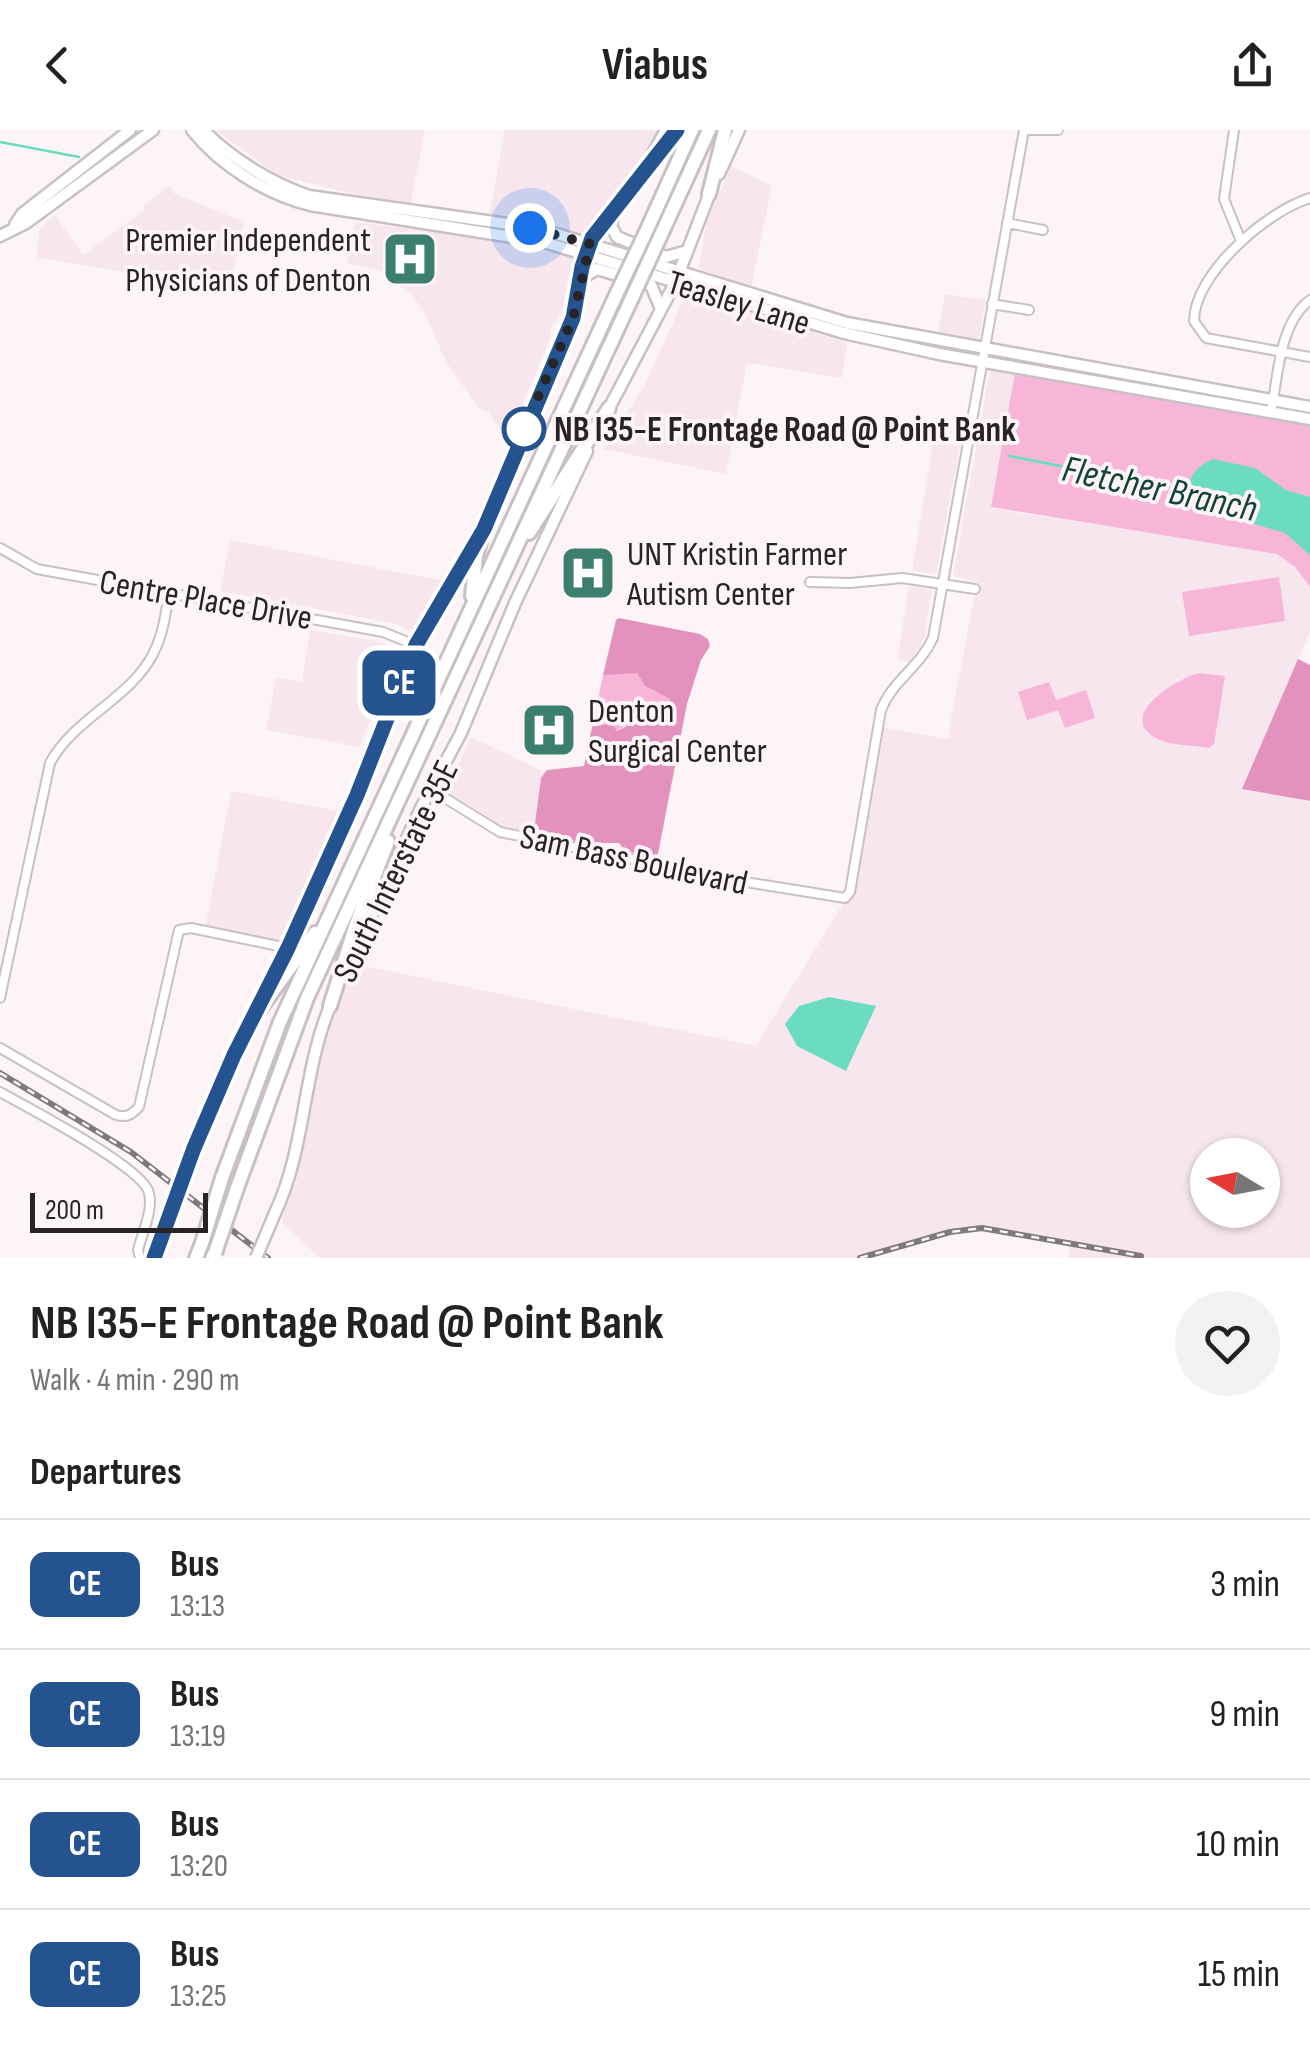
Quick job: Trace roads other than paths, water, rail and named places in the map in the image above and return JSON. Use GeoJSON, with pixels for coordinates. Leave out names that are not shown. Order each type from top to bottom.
{"type":"FeatureCollection","features":[{"type":"Feature","properties":{"kind":"highway"},"geometry":{"type":"LineString","coordinates":[[651,160],[678,130]]}},
{"type":"Feature","properties":{"kind":"highway"},"geometry":{"type":"LineString","coordinates":[[196,1258],[280,1022],[692,130]]}},
{"type":"Feature","properties":{"kind":"highway"},"geometry":{"type":"LineString","coordinates":[[214,1256],[294,1029],[710,130]]}},
{"type":"Feature","properties":{"kind":"highway"},"geometry":{"type":"LineString","coordinates":[[709,194],[725,130]]}},
{"type":"Feature","properties":{"kind":"highway"},"geometry":{"type":"LineString","coordinates":[[516,551],[609,408]]}},
{"type":"Feature","properties":{"kind":"highway"},"geometry":{"type":"LineString","coordinates":[[471,607],[476,556],[484,529]]}},
{"type":"Feature","properties":{"kind":"highway"},"geometry":{"type":"LineString","coordinates":[[328,1010],[411,772]]}},
{"type":"Feature","properties":{"kind":"highway"},"geometry":{"type":"LineString","coordinates":[[250,1023],[326,920]]}},
{"type":"Feature","properties":{"kind":"main road"},"geometry":{"type":"LineString","coordinates":[[0,236],[26,223],[130,130]]}},
{"type":"Feature","properties":{"kind":"main road"},"geometry":{"type":"LineString","coordinates":[[65,187],[154,130]]}},
{"type":"Feature","properties":{"kind":"main road","name":"Teasley Lane"},"geometry":{"type":"LineString","coordinates":[[192,130],[234,168],[273,193],[292,200],[337,210],[496,228],[537,228],[677,278],[846,328],[1272,406],[1310,407]]}},
{"type":"Feature","properties":{"kind":"main road","name":"Teasley Lane"},"geometry":{"type":"LineString","coordinates":[[203,130],[275,182],[309,196],[496,228]]}},
{"type":"Feature","properties":{"kind":"main road","name":"South Interstate 35E"},"geometry":{"type":"LineString","coordinates":[[154,1258],[194,1148],[357,795],[416,645],[484,529],[573,318],[595,232],[651,160],[666,130]]}},
{"type":"Feature","properties":{"kind":"main road","name":"South Interstate 35E"},"geometry":{"type":"LineString","coordinates":[[256,1258],[292,1171],[310,1066],[328,1010],[420,808],[462,733],[520,592],[677,278],[739,130]]}},
{"type":"Feature","properties":{"kind":"main road"},"geometry":{"type":"LineString","coordinates":[[616,208],[611,226],[617,237],[666,257],[687,251]]}},
{"type":"Feature","properties":{"kind":"main road"},"geometry":{"type":"LineString","coordinates":[[582,278],[597,270],[652,286],[661,310]]}},
{"type":"Feature","properties":{"kind":"main road","name":"Teasley Lane"},"geometry":{"type":"LineString","coordinates":[[1272,406],[1310,419]]}},
{"type":"Feature","properties":{"kind":"street"},"geometry":{"type":"LineString","coordinates":[[943,582],[1026,130],[1058,130]]}},
{"type":"Feature","properties":{"kind":"street"},"geometry":{"type":"LineString","coordinates":[[1234,130],[1224,198],[1241,241]]}},
{"type":"Feature","properties":{"kind":"street"},"geometry":{"type":"LineString","coordinates":[[1310,198],[1286,207],[1241,241],[1196,302],[1194,321],[1200,333],[1212,340],[1310,357]]}},
{"type":"Feature","properties":{"kind":"street"},"geometry":{"type":"LineString","coordinates":[[1006,223],[1043,230]]}},
{"type":"Feature","properties":{"kind":"street"},"geometry":{"type":"LineString","coordinates":[[1272,406],[1291,325],[1310,300]]}},
{"type":"Feature","properties":{"kind":"street"},"geometry":{"type":"LineString","coordinates":[[992,304],[1029,310]]}},
{"type":"Feature","properties":{"kind":"street","name":"Centre Place Drive"},"geometry":{"type":"LineString","coordinates":[[0,548],[37,569],[382,632],[416,645]]}},
{"type":"Feature","properties":{"kind":"street"},"geometry":{"type":"LineString","coordinates":[[810,582],[902,578],[975,589]]}},
{"type":"Feature","properties":{"kind":"street","name":"Sam Bass Boulevard"},"geometry":{"type":"LineString","coordinates":[[432,790],[500,832],[733,880],[836,899],[846,896],[850,892],[881,710],[886,696],[927,651],[943,582]]}},
{"type":"Feature","properties":{"kind":"street"},"geometry":{"type":"LineString","coordinates":[[0,998],[50,763],[66,738],[144,667],[159,640],[170,592]]}},
{"type":"Feature","properties":{"kind":"street"},"geometry":{"type":"LineString","coordinates":[[0,1048],[116,1115],[132,1114],[139,1107],[179,930],[185,927],[288,948]]}},
{"type":"Feature","properties":{"kind":"street"},"geometry":{"type":"LineString","coordinates":[[0,1092],[58,1124],[137,1176],[148,1190],[150,1203],[138,1250],[140,1258]]}},
{"type":"Feature","properties":{"kind":"waterway"},"geometry":{"type":"LineString","coordinates":[[0,142],[79,157]]}},
{"type":"Feature","properties":{"kind":"waterway","name":"Fletcher Branch"},"geometry":{"type":"LineString","coordinates":[[1009,456],[1189,491]]}},
{"type":"Feature","properties":{"kind":"railway"},"geometry":{"type":"LineString","coordinates":[[0,1073],[131,1152],[268,1258]]}},
{"type":"Feature","properties":{"kind":"railway"},"geometry":{"type":"LineString","coordinates":[[860,1258],[950,1232],[982,1228],[1141,1256]]}},
{"type":"Feature","properties":{"kind":"place","name":"Premier Independent Physicians of Denton"},"geometry":{"type":"Point","coordinates":[410,259]}},
{"type":"Feature","properties":{"kind":"place","name":"NB I35-E Frontage Road @ Point Bank"},"geometry":{"type":"Point","coordinates":[524,429]}},
{"type":"Feature","properties":{"kind":"place","name":"UNT Kristin Farmer Autism Center"},"geometry":{"type":"Point","coordinates":[588,573]}},
{"type":"Feature","properties":{"kind":"place","name":"Denton Surgical Center"},"geometry":{"type":"Point","coordinates":[549,730]}}]}
